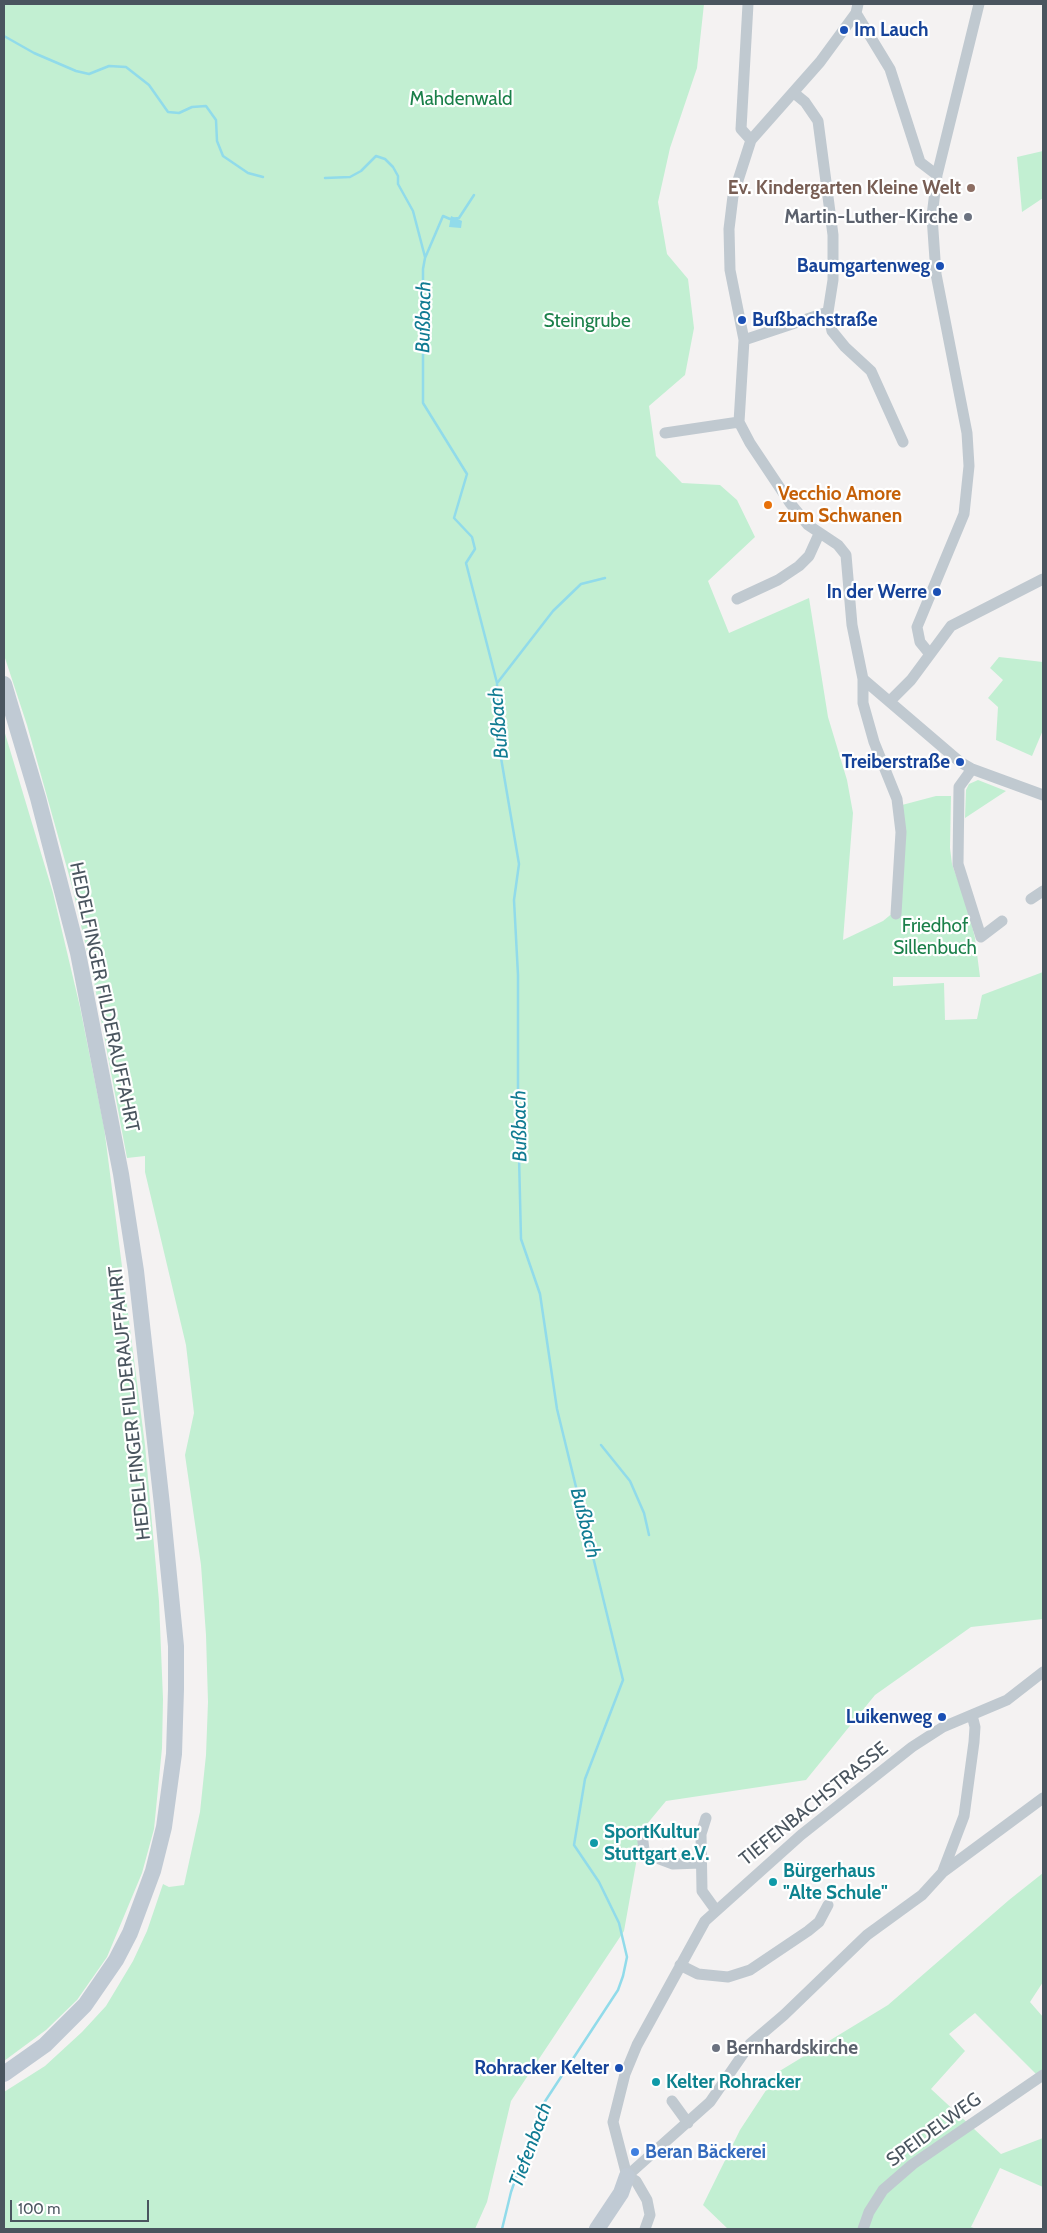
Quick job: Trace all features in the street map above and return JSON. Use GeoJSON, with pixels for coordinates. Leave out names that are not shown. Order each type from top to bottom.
{"type":"FeatureCollection","features":[{"type":"Feature","properties":{"kind":"main road","name":"HEDELFINGER FILDERAUFFAHRT"},"geometry":{"type":"LineString","coordinates":[[4,684],[38,798],[78,952],[120,1165],[136,1271],[163,1514],[176,1646],[176,1689],[174,1754],[164,1827],[154,1871],[130,1933],[116,1960],[86,2005],[45,2045],[4,2074]]}},
{"type":"Feature","properties":{"kind":"main road"},"geometry":{"type":"LineString","coordinates":[[597,2229],[621,2193],[627,2176]]}},
{"type":"Feature","properties":{"kind":"street"},"geometry":{"type":"LineString","coordinates":[[748,4],[741,129],[751,140]]}},
{"type":"Feature","properties":{"kind":"street"},"geometry":{"type":"LineString","coordinates":[[929,653],[920,642],[917,627],[964,514],[969,483],[967,433],[933,252],[932,216],[937,175],[980,4]]}},
{"type":"Feature","properties":{"kind":"street"},"geometry":{"type":"LineString","coordinates":[[896,914],[901,832],[896,800],[874,742],[863,703],[863,679],[852,625],[846,555],[838,546],[808,525],[790,503],[750,443],[740,422],[744,340],[730,270],[729,230],[733,196],[751,140],[794,93],[857,8],[890,69],[920,162],[937,175]]}},
{"type":"Feature","properties":{"kind":"street"},"geometry":{"type":"LineString","coordinates":[[794,93],[805,102],[818,122],[833,235],[833,280],[828,312],[832,331],[845,347],[871,371],[903,442]]}},
{"type":"Feature","properties":{"kind":"street"},"geometry":{"type":"LineString","coordinates":[[744,340],[828,312]]}},
{"type":"Feature","properties":{"kind":"street"},"geometry":{"type":"LineString","coordinates":[[665,434],[740,422]]}},
{"type":"Feature","properties":{"kind":"street"},"geometry":{"type":"LineString","coordinates":[[738,599],[778,580],[799,566],[809,556],[820,534]]}},
{"type":"Feature","properties":{"kind":"street"},"geometry":{"type":"LineString","coordinates":[[890,700],[911,680],[929,653],[951,626],[1043,579]]}},
{"type":"Feature","properties":{"kind":"street"},"geometry":{"type":"LineString","coordinates":[[863,679],[890,700],[949,754],[972,769],[1043,795]]}},
{"type":"Feature","properties":{"kind":"street"},"geometry":{"type":"LineString","coordinates":[[972,769],[959,787],[958,864],[981,937],[1002,921]]}},
{"type":"Feature","properties":{"kind":"street"},"geometry":{"type":"LineString","coordinates":[[1031,899],[1043,891]]}},
{"type":"Feature","properties":{"kind":"street","name":"TIEFENBACHSTRASSE"},"geometry":{"type":"LineString","coordinates":[[627,2176],[613,2122],[620,2093],[636,2045],[700,1927],[715,1909],[801,1835],[912,1747],[943,1727],[1007,1700],[1043,1672]]}},
{"type":"Feature","properties":{"kind":"street"},"geometry":{"type":"LineString","coordinates":[[943,1872],[964,1816],[974,1742],[975,1727],[972,1715]]}},
{"type":"Feature","properties":{"kind":"street"},"geometry":{"type":"LineString","coordinates":[[646,2229],[650,2215],[647,2200],[636,2181],[627,2176],[710,2102],[750,2044],[784,2015],[866,1935],[922,1895],[943,1872],[1043,1798]]}},
{"type":"Feature","properties":{"kind":"street"},"geometry":{"type":"LineString","coordinates":[[706,1818],[701,1834],[702,1891],[715,1909]]}},
{"type":"Feature","properties":{"kind":"street"},"geometry":{"type":"LineString","coordinates":[[642,1834],[644,1850],[649,1855],[673,1864],[701,1864]]}},
{"type":"Feature","properties":{"kind":"street"},"geometry":{"type":"LineString","coordinates":[[680,1965],[698,1974],[728,1977],[750,1970],[819,1922],[828,1905]]}},
{"type":"Feature","properties":{"kind":"street","name":"SPEIDELWEG"},"geometry":{"type":"LineString","coordinates":[[863,2229],[869,2212],[883,2190],[913,2164],[1043,2074]]}},
{"type":"Feature","properties":{"kind":"street"},"geometry":{"type":"LineString","coordinates":[[672,2102],[688,2123]]}},
{"type":"Feature","properties":{"kind":"green space"},"geometry":{"type":"Polygon","coordinates":[[[4,4],[704,4],[697,68],[670,148],[658,202],[667,254],[688,279],[694,328],[685,375],[649,406],[656,456],[682,483],[720,485],[737,500],[755,537],[708,581],[729,633],[809,598],[828,717],[847,780],[853,813],[843,940],[883,921],[900,907],[902,805],[936,796],[951,796],[950,848],[952,864],[968,909],[975,938],[980,977],[893,977],[893,986],[944,983],[945,1020],[977,1019],[982,995],[1043,972],[1043,1619],[971,1627],[875,1695],[806,1780],[666,1801],[642,1830],[624,1931],[511,2101],[487,2202],[475,2229],[4,2229],[4,2092],[45,2066],[82,2032],[106,2006],[133,1961],[147,1931],[163,1884],[169,1887],[184,1885],[200,1812],[206,1755],[208,1702],[201,1565],[185,1455],[194,1413],[186,1345],[145,1172],[145,1156],[127,1158],[94,982],[72,886],[27,725],[4,655],[4,4]]]}},
{"type":"Feature","properties":{"kind":"green space"},"geometry":{"type":"Polygon","coordinates":[[[1043,151],[1043,198],[1022,212],[1017,157],[1043,151]]]}},
{"type":"Feature","properties":{"kind":"green space"},"geometry":{"type":"Polygon","coordinates":[[[999,657],[1043,662],[1043,730],[1032,756],[996,740],[998,707],[988,698],[1003,680],[990,668],[999,657]]]}},
{"type":"Feature","properties":{"kind":"green space"},"geometry":{"type":"Polygon","coordinates":[[[4,730],[53,893],[80,1007],[104,1127],[145,1445],[159,1601],[163,1699],[162,1748],[154,1829],[142,1873],[107,1957],[77,2000],[46,2030],[4,2061],[4,730]]]}},
{"type":"Feature","properties":{"kind":"green space"},"geometry":{"type":"Polygon","coordinates":[[[978,780],[1006,791],[965,818],[966,790],[969,784],[978,780]]]}},
{"type":"Feature","properties":{"kind":"green space"},"geometry":{"type":"Polygon","coordinates":[[[1043,1873],[1043,1982],[1030,2002],[1043,2017],[1043,2074],[1039,2077],[975,2013],[949,2034],[965,2051],[931,2089],[1001,2154],[1043,2138],[1043,2187],[1000,2168],[971,2227],[977,2229],[728,2229],[703,2205],[740,2130],[778,2072],[888,2005],[1043,1873]]]}},
{"type":"Feature","properties":{"kind":"water"},"geometry":{"type":"Polygon","coordinates":[[[451,216],[462,221],[461,228],[449,227],[451,216]]]}},
{"type":"Feature","properties":{"kind":"waterway","name":"Bußbach"},"geometry":{"type":"LineString","coordinates":[[4,36],[34,53],[76,71],[89,74],[109,66],[126,67],[149,85],[168,112],[179,113],[192,107],[206,106],[216,120],[217,141],[223,156],[248,173],[263,177]]}},
{"type":"Feature","properties":{"kind":"waterway","name":"Bußbach"},"geometry":{"type":"LineString","coordinates":[[325,178],[350,177],[361,171],[376,156],[385,159],[398,176],[398,184],[413,211],[425,257]]}},
{"type":"Feature","properties":{"kind":"waterway","name":"Bußbach"},"geometry":{"type":"LineString","coordinates":[[474,195],[459,218],[450,219],[443,216],[425,258],[423,269],[423,403],[467,474],[454,518],[472,537],[475,549],[466,563],[497,683],[499,746],[519,864],[514,900],[518,975],[518,1115],[521,1239],[540,1294],[557,1409],[623,1680],[585,1779],[574,1845],[599,1882],[619,1923],[627,1957],[618,1990],[540,2109],[511,2192],[502,2229]]}},
{"type":"Feature","properties":{"kind":"waterway"},"geometry":{"type":"LineString","coordinates":[[498,682],[553,611],[581,584],[605,578]]}},
{"type":"Feature","properties":{"kind":"waterway"},"geometry":{"type":"LineString","coordinates":[[601,1445],[630,1481],[644,1513],[649,1535]]}},
{"type":"Feature","properties":{"kind":"place","name":"Im Lauch"},"geometry":{"type":"Point","coordinates":[844,30]}},
{"type":"Feature","properties":{"kind":"place","name":"Ev. Kindergarten Kleine Welt"},"geometry":{"type":"Point","coordinates":[971,188]}},
{"type":"Feature","properties":{"kind":"place","name":"Martin-Luther-Kirche"},"geometry":{"type":"Point","coordinates":[968,217]}},
{"type":"Feature","properties":{"kind":"place","name":"Baumgartenweg"},"geometry":{"type":"Point","coordinates":[940,266]}},
{"type":"Feature","properties":{"kind":"place","name":"Bußbachstraße"},"geometry":{"type":"Point","coordinates":[742,320]}},
{"type":"Feature","properties":{"kind":"place","name":"Vecchio Amore zum Schwanen"},"geometry":{"type":"Point","coordinates":[768,505]}},
{"type":"Feature","properties":{"kind":"place","name":"In der Werre"},"geometry":{"type":"Point","coordinates":[937,592]}},
{"type":"Feature","properties":{"kind":"place","name":"Treiberstraße"},"geometry":{"type":"Point","coordinates":[960,762]}},
{"type":"Feature","properties":{"kind":"place","name":"Luikenweg"},"geometry":{"type":"Point","coordinates":[942,1717]}},
{"type":"Feature","properties":{"kind":"place","name":"SportKultur Stuttgart e.V."},"geometry":{"type":"Point","coordinates":[594,1843]}},
{"type":"Feature","properties":{"kind":"place","name":"Bürgerhaus \"Alte Schule\""},"geometry":{"type":"Point","coordinates":[773,1882]}},
{"type":"Feature","properties":{"kind":"place","name":"Bernhardskirche"},"geometry":{"type":"Point","coordinates":[716,2048]}},
{"type":"Feature","properties":{"kind":"place","name":"Rohracker Kelter"},"geometry":{"type":"Point","coordinates":[619,2068]}},
{"type":"Feature","properties":{"kind":"place","name":"Kelter Rohracker"},"geometry":{"type":"Point","coordinates":[656,2082]}},
{"type":"Feature","properties":{"kind":"place","name":"Beran Bäckerei"},"geometry":{"type":"Point","coordinates":[635,2152]}},
{"type":"Feature","properties":{"kind":"park label","name":"Mahdenwald"},"geometry":{"type":"Point","coordinates":[461,99]}},
{"type":"Feature","properties":{"kind":"park label","name":"Steingrube"},"geometry":{"type":"Point","coordinates":[587,321]}},
{"type":"Feature","properties":{"kind":"park label","name":"Friedhof Sillenbuch"},"geometry":{"type":"Point","coordinates":[935,937]}},
{"type":"Feature","properties":{"kind":"water label","name":"Tiefenbach"},"geometry":{"type":"Point","coordinates":[531,2145]}}]}
